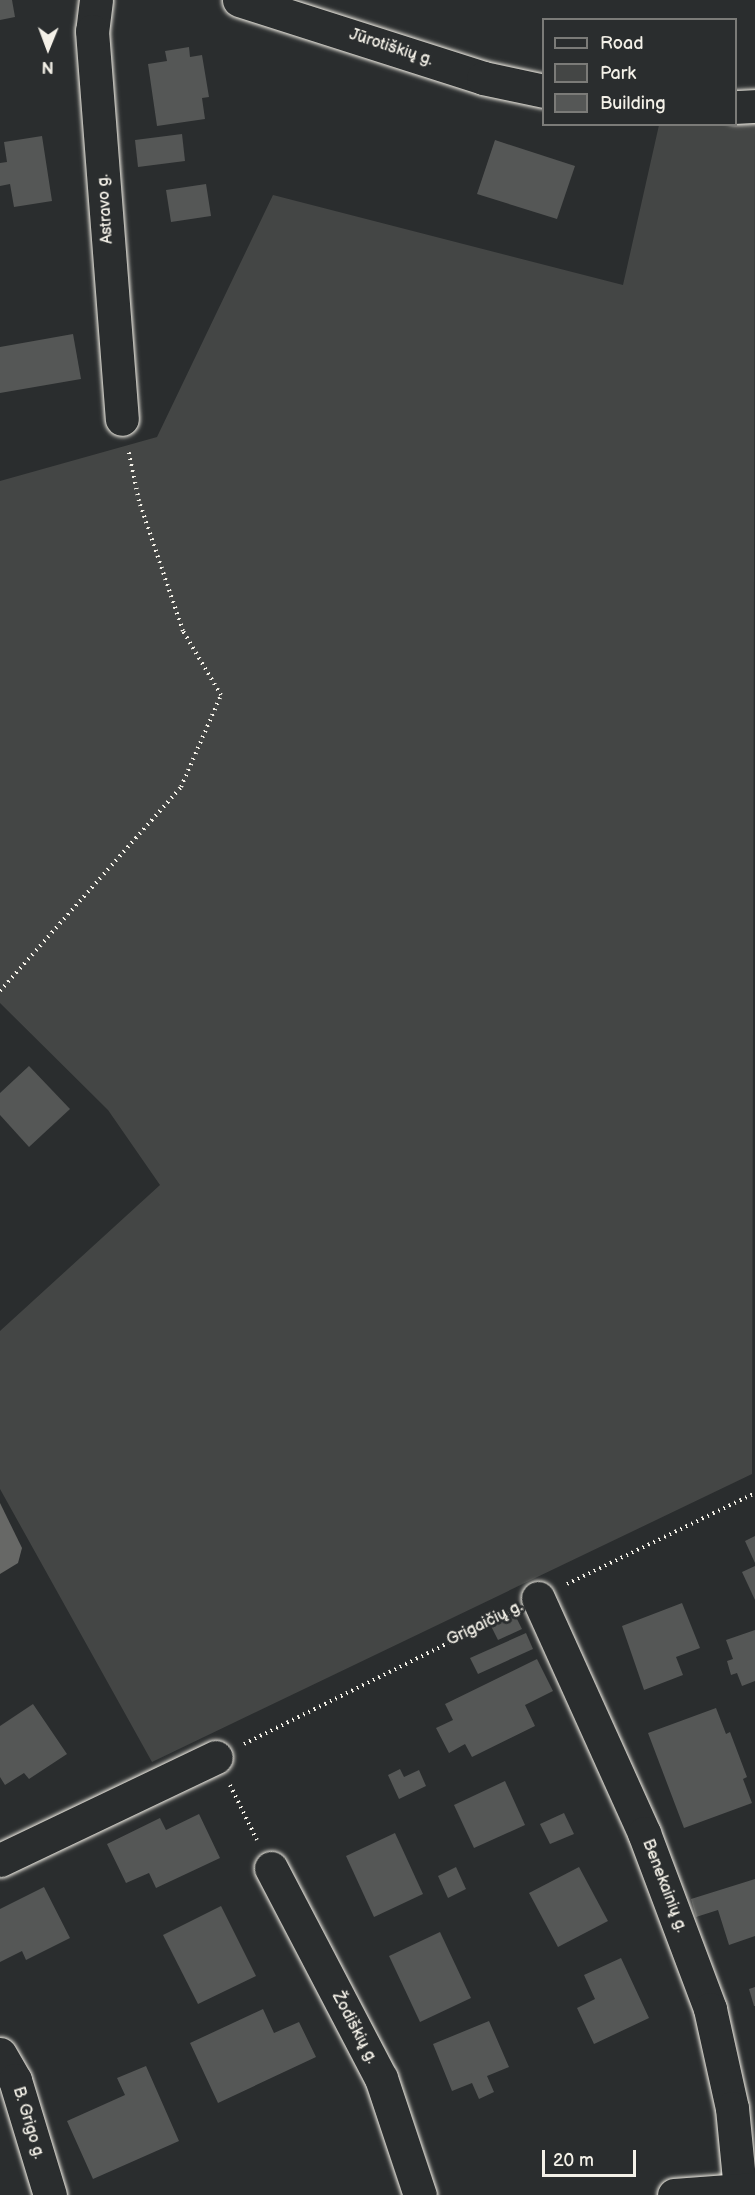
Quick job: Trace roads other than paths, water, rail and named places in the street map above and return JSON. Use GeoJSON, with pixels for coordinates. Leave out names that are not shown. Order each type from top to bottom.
{"type":"FeatureCollection","features":[{"type":"Feature","properties":{"kind":"street","name":"Astravo g."},"geometry":{"type":"LineString","coordinates":[[96,0],[92,31],[122,419]]}},
{"type":"Feature","properties":{"kind":"street","name":"Jūrotiškių g."},"geometry":{"type":"LineString","coordinates":[[239,0],[483,78],[542,91]]}},
{"type":"Feature","properties":{"kind":"street"},"geometry":{"type":"LineString","coordinates":[[737,107],[755,106]]}},
{"type":"Feature","properties":{"kind":"street","name":"Benekainių g."},"geometry":{"type":"LineString","coordinates":[[538,1598],[644,1833],[710,2009],[747,2189]]}},
{"type":"Feature","properties":{"kind":"street"},"geometry":{"type":"LineString","coordinates":[[0,1860],[216,1757]]}},
{"type":"Feature","properties":{"kind":"street","name":"Žodiškių g."},"geometry":{"type":"LineString","coordinates":[[271,1868],[381,2078],[420,2195]]}},
{"type":"Feature","properties":{"kind":"street","name":"B. Grigo g."},"geometry":{"type":"LineString","coordinates":[[0,2054],[15,2080],[50,2195]]}},
{"type":"Feature","properties":{"kind":"street"},"geometry":{"type":"LineString","coordinates":[[674,2195],[747,2189]]}}]}
